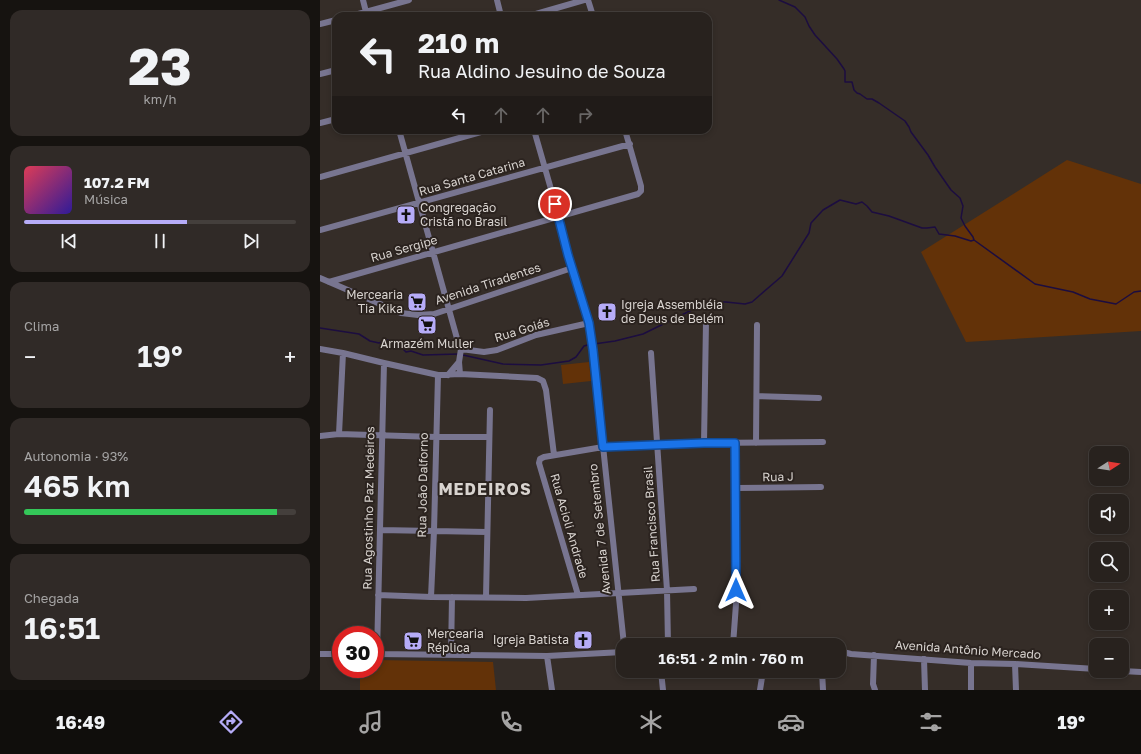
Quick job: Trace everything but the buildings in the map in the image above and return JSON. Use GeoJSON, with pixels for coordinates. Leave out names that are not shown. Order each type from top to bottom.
{"type":"FeatureCollection","features":[{"type":"Feature","properties":{"kind":"street"},"geometry":{"type":"LineString","coordinates":[[363,0],[366,12]]}},
{"type":"Feature","properties":{"kind":"street"},"geometry":{"type":"LineString","coordinates":[[373,12],[409,0]]}},
{"type":"Feature","properties":{"kind":"street"},"geometry":{"type":"LineString","coordinates":[[497,0],[500,12]]}},
{"type":"Feature","properties":{"kind":"street"},"geometry":{"type":"LineString","coordinates":[[543,12],[584,0]]}},
{"type":"Feature","properties":{"kind":"street"},"geometry":{"type":"LineString","coordinates":[[588,0],[592,12]]}},
{"type":"Feature","properties":{"kind":"street"},"geometry":{"type":"LineString","coordinates":[[320,24],[332,21]]}},
{"type":"Feature","properties":{"kind":"street"},"geometry":{"type":"LineString","coordinates":[[320,74],[332,71]]}},
{"type":"Feature","properties":{"kind":"street"},"geometry":{"type":"LineString","coordinates":[[320,123],[332,120]]}},
{"type":"Feature","properties":{"kind":"street"},"geometry":{"type":"LineString","coordinates":[[400,134],[461,351],[459,362],[460,374]]}},
{"type":"Feature","properties":{"kind":"street"},"geometry":{"type":"LineString","coordinates":[[320,177],[474,134]]}},
{"type":"Feature","properties":{"kind":"street","name":"Avenida 7 de Setembro"},"geometry":{"type":"LineString","coordinates":[[535,134],[572,268],[589,323],[623,638]]}},
{"type":"Feature","properties":{"kind":"street"},"geometry":{"type":"LineString","coordinates":[[626,134],[630,144]]}},
{"type":"Feature","properties":{"kind":"street","name":"Rua Santa Catarina"},"geometry":{"type":"LineString","coordinates":[[320,230],[630,144]]}},
{"type":"Feature","properties":{"kind":"street","name":"Rua Sergipe"},"geometry":{"type":"LineString","coordinates":[[329,282],[638,194],[641,191],[641,186],[630,144]]}},
{"type":"Feature","properties":{"kind":"street","name":"Avenida Tiradentes"},"geometry":{"type":"LineString","coordinates":[[320,278],[401,313],[418,315],[434,314],[572,268]]}},
{"type":"Feature","properties":{"kind":"street"},"geometry":{"type":"LineString","coordinates":[[704,443],[706,322]]}},
{"type":"Feature","properties":{"kind":"street","name":"Rua Goiás"},"geometry":{"type":"LineString","coordinates":[[461,351],[484,352],[497,350],[536,335],[589,323]]}},
{"type":"Feature","properties":{"kind":"street"},"geometry":{"type":"LineString","coordinates":[[756,442],[757,325]]}},
{"type":"Feature","properties":{"kind":"street"},"geometry":{"type":"LineString","coordinates":[[320,349],[438,375],[460,374],[537,378],[543,381],[546,390],[554,455],[603,447],[657,444],[823,442]]}},
{"type":"Feature","properties":{"kind":"street"},"geometry":{"type":"LineString","coordinates":[[339,434],[343,353]]}},
{"type":"Feature","properties":{"kind":"street","name":"Rua Francisco Brasil"},"geometry":{"type":"LineString","coordinates":[[651,353],[667,590],[668,638]]}},
{"type":"Feature","properties":{"kind":"street"},"geometry":{"type":"LineString","coordinates":[[448,375],[459,362]]}},
{"type":"Feature","properties":{"kind":"street","name":"Rua Agostinho Paz Medeiros"},"geometry":{"type":"LineString","coordinates":[[377,626],[384,363]]}},
{"type":"Feature","properties":{"kind":"street","name":"Rua João Dalforno"},"geometry":{"type":"LineString","coordinates":[[431,597],[438,375]]}},
{"type":"Feature","properties":{"kind":"street"},"geometry":{"type":"LineString","coordinates":[[757,396],[819,398]]}},
{"type":"Feature","properties":{"kind":"street"},"geometry":{"type":"LineString","coordinates":[[486,598],[490,410]]}},
{"type":"Feature","properties":{"kind":"street"},"geometry":{"type":"LineString","coordinates":[[320,436],[339,434],[489,437]]}},
{"type":"Feature","properties":{"kind":"street"},"geometry":{"type":"LineString","coordinates":[[734,638],[736,604],[735,443]]}},
{"type":"Feature","properties":{"kind":"street","name":"Rua Acioli Andrade"},"geometry":{"type":"LineString","coordinates":[[554,455],[540,459],[539,463],[578,595]]}},
{"type":"Feature","properties":{"kind":"street","name":"Rua J"},"geometry":{"type":"LineString","coordinates":[[736,488],[821,487]]}},
{"type":"Feature","properties":{"kind":"street"},"geometry":{"type":"LineString","coordinates":[[380,530],[487,532]]}},
{"type":"Feature","properties":{"kind":"street"},"geometry":{"type":"LineString","coordinates":[[378,595],[526,598],[694,588]]}},
{"type":"Feature","properties":{"kind":"street"},"geometry":{"type":"LineString","coordinates":[[451,655],[452,597]]}},
{"type":"Feature","properties":{"kind":"street"},"geometry":{"type":"LineString","coordinates":[[384,654],[547,656],[616,652]]}},
{"type":"Feature","properties":{"kind":"street","name":"Avenida Antônio Mercado"},"geometry":{"type":"LineString","coordinates":[[846,653],[971,663],[1089,669]]}},
{"type":"Feature","properties":{"kind":"street"},"geometry":{"type":"LineString","coordinates":[[320,654],[332,654]]}},
{"type":"Feature","properties":{"kind":"street"},"geometry":{"type":"LineString","coordinates":[[874,655],[873,684],[875,690]]}},
{"type":"Feature","properties":{"kind":"street"},"geometry":{"type":"LineString","coordinates":[[547,656],[552,690]]}},
{"type":"Feature","properties":{"kind":"street"},"geometry":{"type":"LineString","coordinates":[[924,659],[925,690]]}},
{"type":"Feature","properties":{"kind":"street"},"geometry":{"type":"LineString","coordinates":[[971,663],[972,690]]}},
{"type":"Feature","properties":{"kind":"street"},"geometry":{"type":"LineString","coordinates":[[1015,664],[1016,690]]}},
{"type":"Feature","properties":{"kind":"street"},"geometry":{"type":"LineString","coordinates":[[1129,671],[1141,672]]}},
{"type":"Feature","properties":{"kind":"street"},"geometry":{"type":"LineString","coordinates":[[662,678],[663,690]]}},
{"type":"Feature","properties":{"kind":"street"},"geometry":{"type":"LineString","coordinates":[[760,690],[762,678]]}},
{"type":"Feature","properties":{"kind":"street"},"geometry":{"type":"LineString","coordinates":[[822,678],[823,690]]}},
{"type":"Feature","properties":{"kind":"shaded area"},"geometry":{"type":"Polygon","coordinates":[[[1067,160],[1141,184],[1141,331],[966,342],[921,252],[1067,160]]]}},
{"type":"Feature","properties":{"kind":"shaded area"},"geometry":{"type":"Polygon","coordinates":[[[589,362],[591,381],[563,384],[561,365],[589,362]]]}},
{"type":"Feature","properties":{"kind":"shaded area"},"geometry":{"type":"Polygon","coordinates":[[[384,660],[493,662],[496,690],[360,690],[360,678],[384,678],[384,660]]]}},
{"type":"Feature","properties":{"kind":"waterway"},"geometry":{"type":"LineString","coordinates":[[779,0],[795,7],[805,17],[815,35],[844,69],[845,82],[852,82],[854,90],[857,93],[867,99],[872,99],[879,103],[905,121],[951,190],[960,198],[963,206],[961,218],[974,240]]}},
{"type":"Feature","properties":{"kind":"waterway"},"geometry":{"type":"LineString","coordinates":[[594,344],[615,341],[643,334],[706,303],[726,302],[745,304],[752,302],[782,276],[809,233],[811,223],[823,210],[840,200],[856,204],[862,202],[872,212],[889,216],[922,228],[935,227],[939,234],[955,236],[971,241],[974,240]]}},
{"type":"Feature","properties":{"kind":"waterway"},"geometry":{"type":"LineString","coordinates":[[974,240],[1035,284],[1073,292],[1090,299],[1116,304],[1134,292],[1141,291]]}},
{"type":"Feature","properties":{"kind":"waterway"},"geometry":{"type":"LineString","coordinates":[[320,328],[359,334],[370,341],[379,343],[387,340],[402,343],[403,349],[406,352],[411,351],[423,355],[459,354]]}},
{"type":"Feature","properties":{"kind":"waterway"},"geometry":{"type":"LineString","coordinates":[[463,355],[503,364],[541,365],[569,361],[576,357],[584,346],[591,344]]}},
{"type":"Feature","properties":{"kind":"place","name":"Congregação Cristã no Brasil"},"geometry":{"type":"Point","coordinates":[406,215]}},
{"type":"Feature","properties":{"kind":"place","name":"Mercearia Tia Kika"},"geometry":{"type":"Point","coordinates":[417,302]}},
{"type":"Feature","properties":{"kind":"place","name":"Igreja Assembléia de Deus de Belém"},"geometry":{"type":"Point","coordinates":[607,312]}},
{"type":"Feature","properties":{"kind":"place","name":"Armazém Muller"},"geometry":{"type":"Point","coordinates":[427,325]}},
{"type":"Feature","properties":{"kind":"place","name":"Igreja Batista"},"geometry":{"type":"Point","coordinates":[583,640]}},
{"type":"Feature","properties":{"kind":"place","name":"Mercearia Réplica"},"geometry":{"type":"Point","coordinates":[413,641]}},
{"type":"Feature","properties":{"kind":"district","name":"MEDEIROS"},"geometry":{"type":"Point","coordinates":[485,489]}},
{"type":"Feature","properties":{"kind":"route"},"geometry":{"type":"LineString","coordinates":[[555,204],[568,255],[589,323],[603,447],[657,444],[735,443],[736,590]]}}]}
